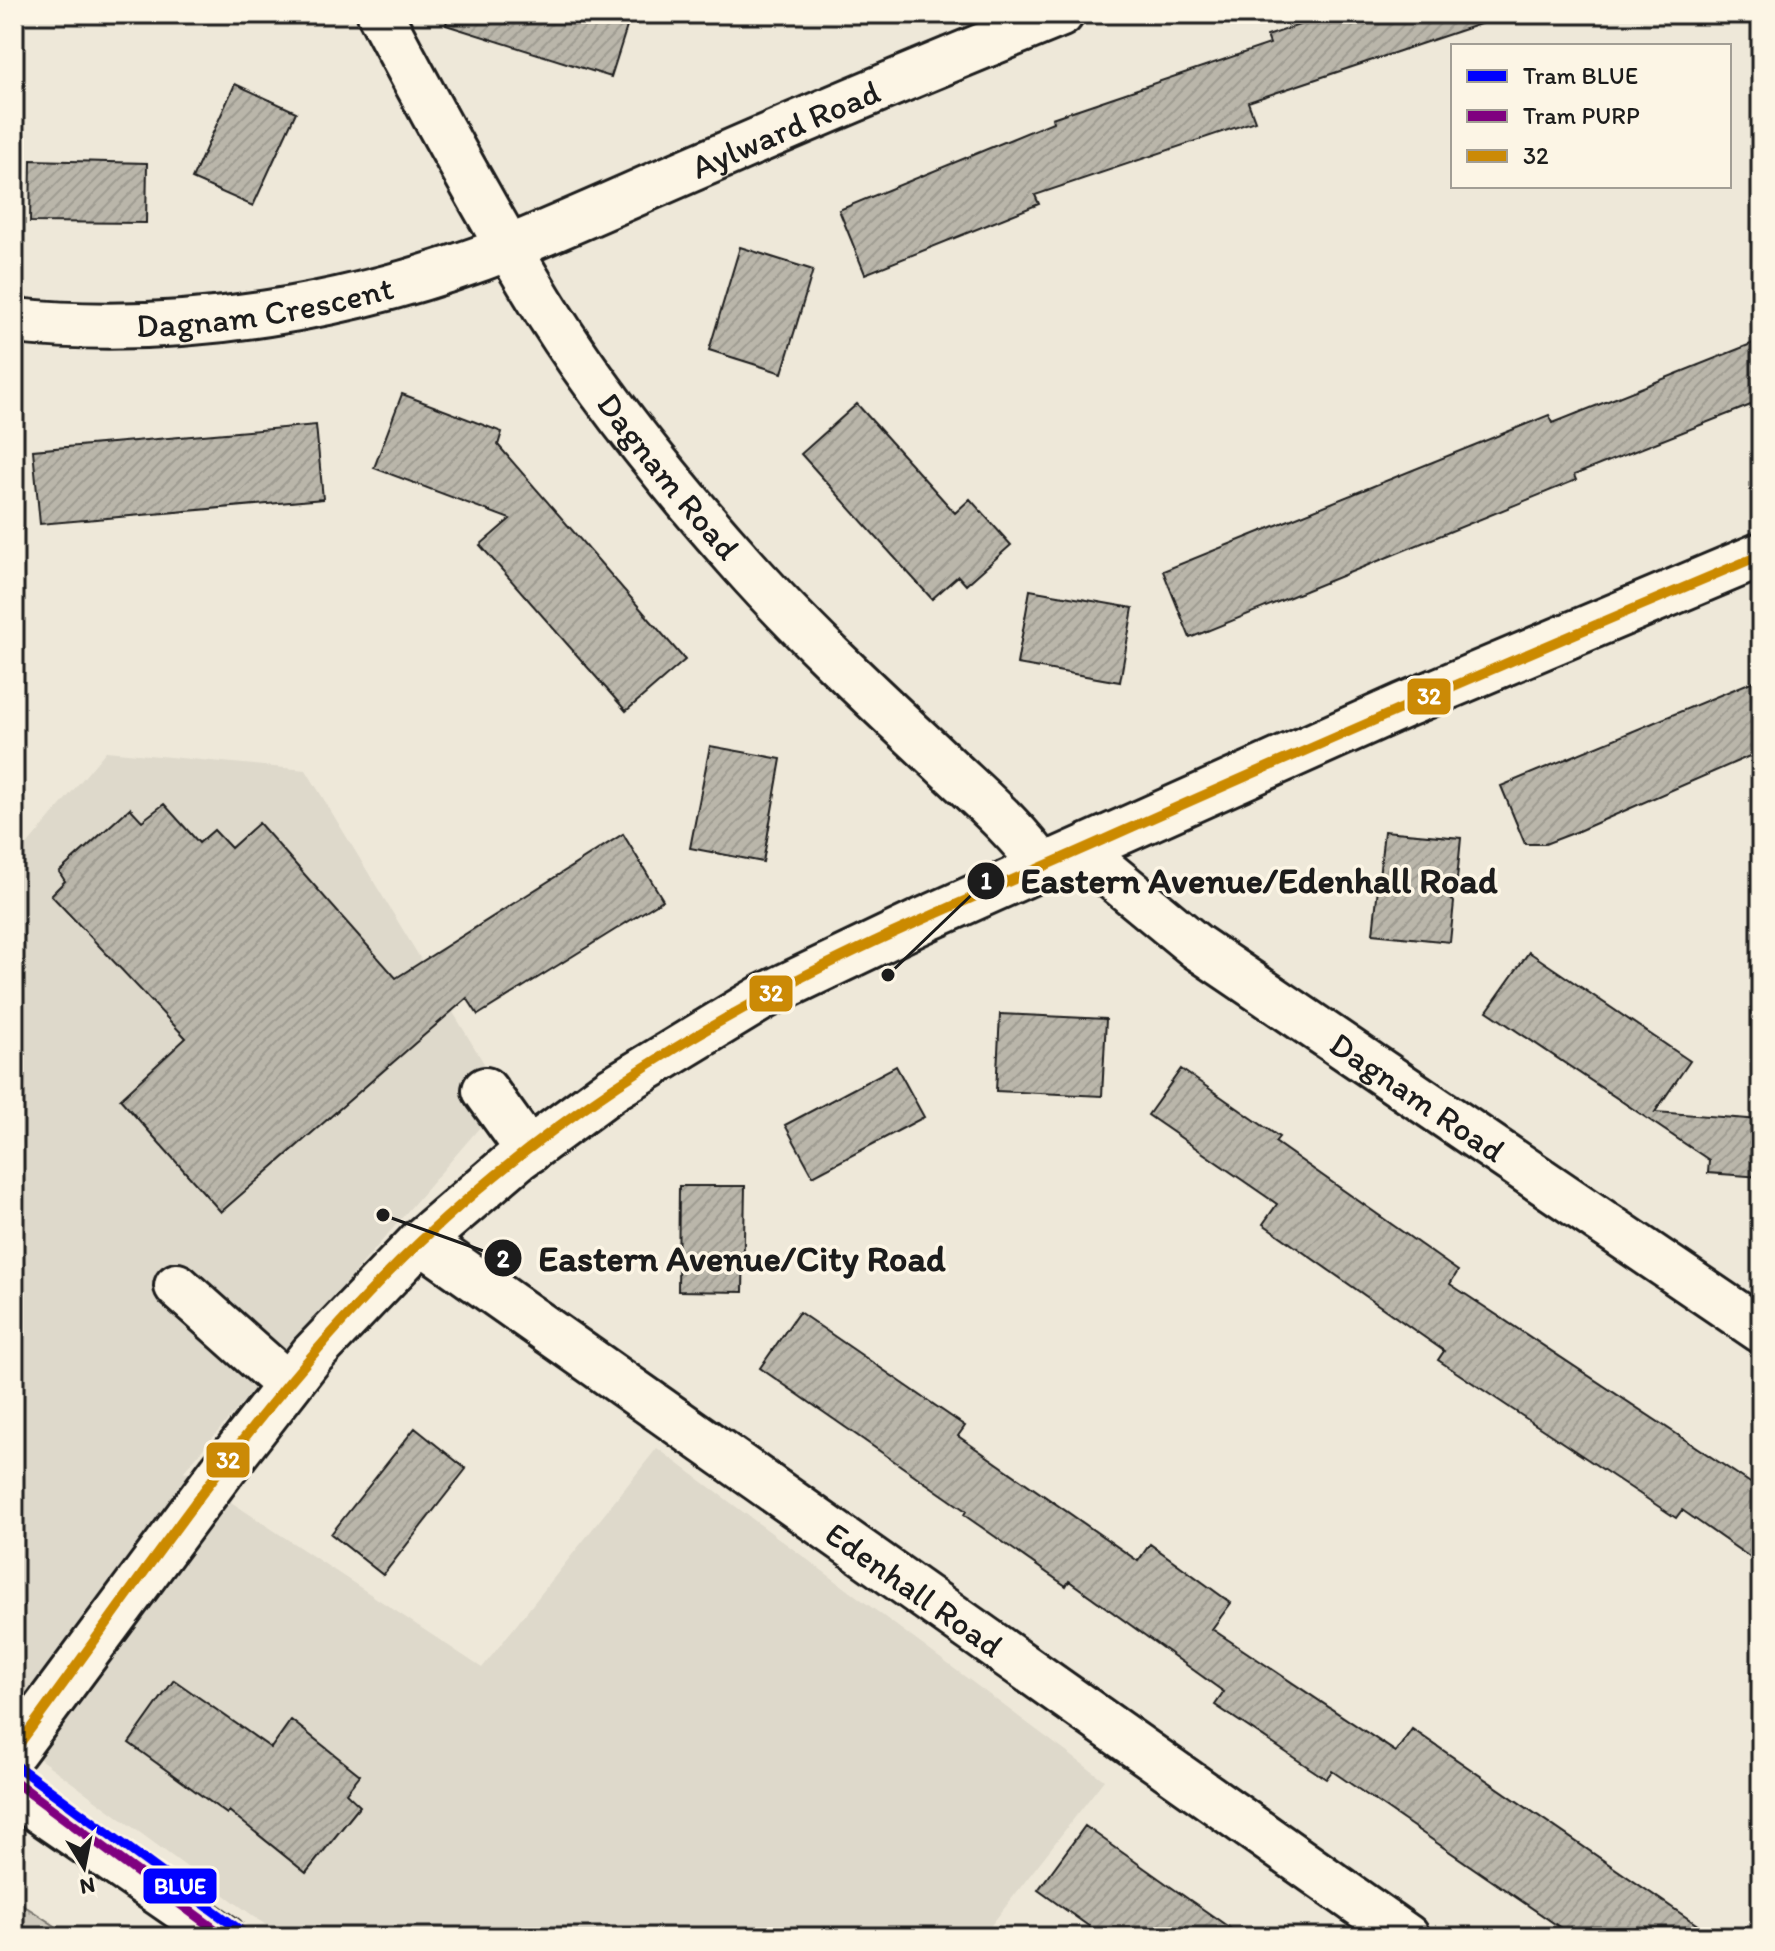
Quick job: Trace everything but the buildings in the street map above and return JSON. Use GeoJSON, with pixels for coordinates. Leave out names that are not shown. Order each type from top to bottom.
{"type":"FeatureCollection","features":[{"type":"Feature","properties":{"kind":"street","name":"Dagnam Road"},"geometry":{"type":"LineString","coordinates":[[380,14],[448,142],[584,366],[742,564],[939,760],[1003,817],[1063,860],[1197,947],[1761,1330]]}},
{"type":"Feature","properties":{"kind":"street","name":"Aylward Road"},"geometry":{"type":"LineString","coordinates":[[509,247],[857,97],[1061,14]]}},
{"type":"Feature","properties":{"kind":"street","name":"Dagnam Crescent"},"geometry":{"type":"LineString","coordinates":[[14,321],[95,327],[177,324],[283,310],[395,284],[509,247]]}},
{"type":"Feature","properties":{"kind":"street"},"geometry":{"type":"LineString","coordinates":[[14,1751],[312,1355],[421,1241],[529,1151],[612,1089],[765,996],[922,921],[1402,706],[1761,555]]}},
{"type":"Feature","properties":{"kind":"street"},"geometry":{"type":"LineString","coordinates":[[485,1090],[529,1151]]}},
{"type":"Feature","properties":{"kind":"street","name":"Edenhall Road"},"geometry":{"type":"LineString","coordinates":[[421,1241],[1407,1937]]}},
{"type":"Feature","properties":{"kind":"street"},"geometry":{"type":"LineString","coordinates":[[177,1286],[288,1385]]}},
{"type":"Feature","properties":{"kind":"street"},"geometry":{"type":"LineString","coordinates":[[14,1793],[223,1937]]}},
{"type":"Feature","properties":{"kind":"shaded area"},"geometry":{"type":"Polygon","coordinates":[[[106,751],[306,770],[505,1098],[184,1471],[482,1668],[657,1448],[1104,1780],[982,1937],[282,1937],[14,1740],[14,861],[106,751]]]}},
{"type":"Feature","properties":{"kind":"green space"},"geometry":{"type":"Polygon","coordinates":[[[14,1899],[72,1937],[14,1937],[14,1899]]]}},
{"type":"Feature","properties":{"kind":"tram line","name":"BLUE"},"geometry":{"type":"LineString","coordinates":[[14,1764],[249,1937]]}},
{"type":"Feature","properties":{"kind":"tram line","name":"PURP"},"geometry":{"type":"LineString","coordinates":[[14,1781],[225,1937]]}},
{"type":"Feature","properties":{"kind":"transit line","name":"32"},"geometry":{"type":"LineString","coordinates":[[14,1751],[207,1487],[309,1359],[421,1241],[500,1172],[585,1107],[674,1049],[766,996],[894,933],[1355,729],[1761,555]]}},
{"type":"Feature","properties":{"kind":"place","name":"Eastern Avenue/Edenhall Road"},"geometry":{"type":"Point","coordinates":[888,975]}},
{"type":"Feature","properties":{"kind":"place","name":"Eastern Avenue/City Road"},"geometry":{"type":"Point","coordinates":[383,1215]}}]}
